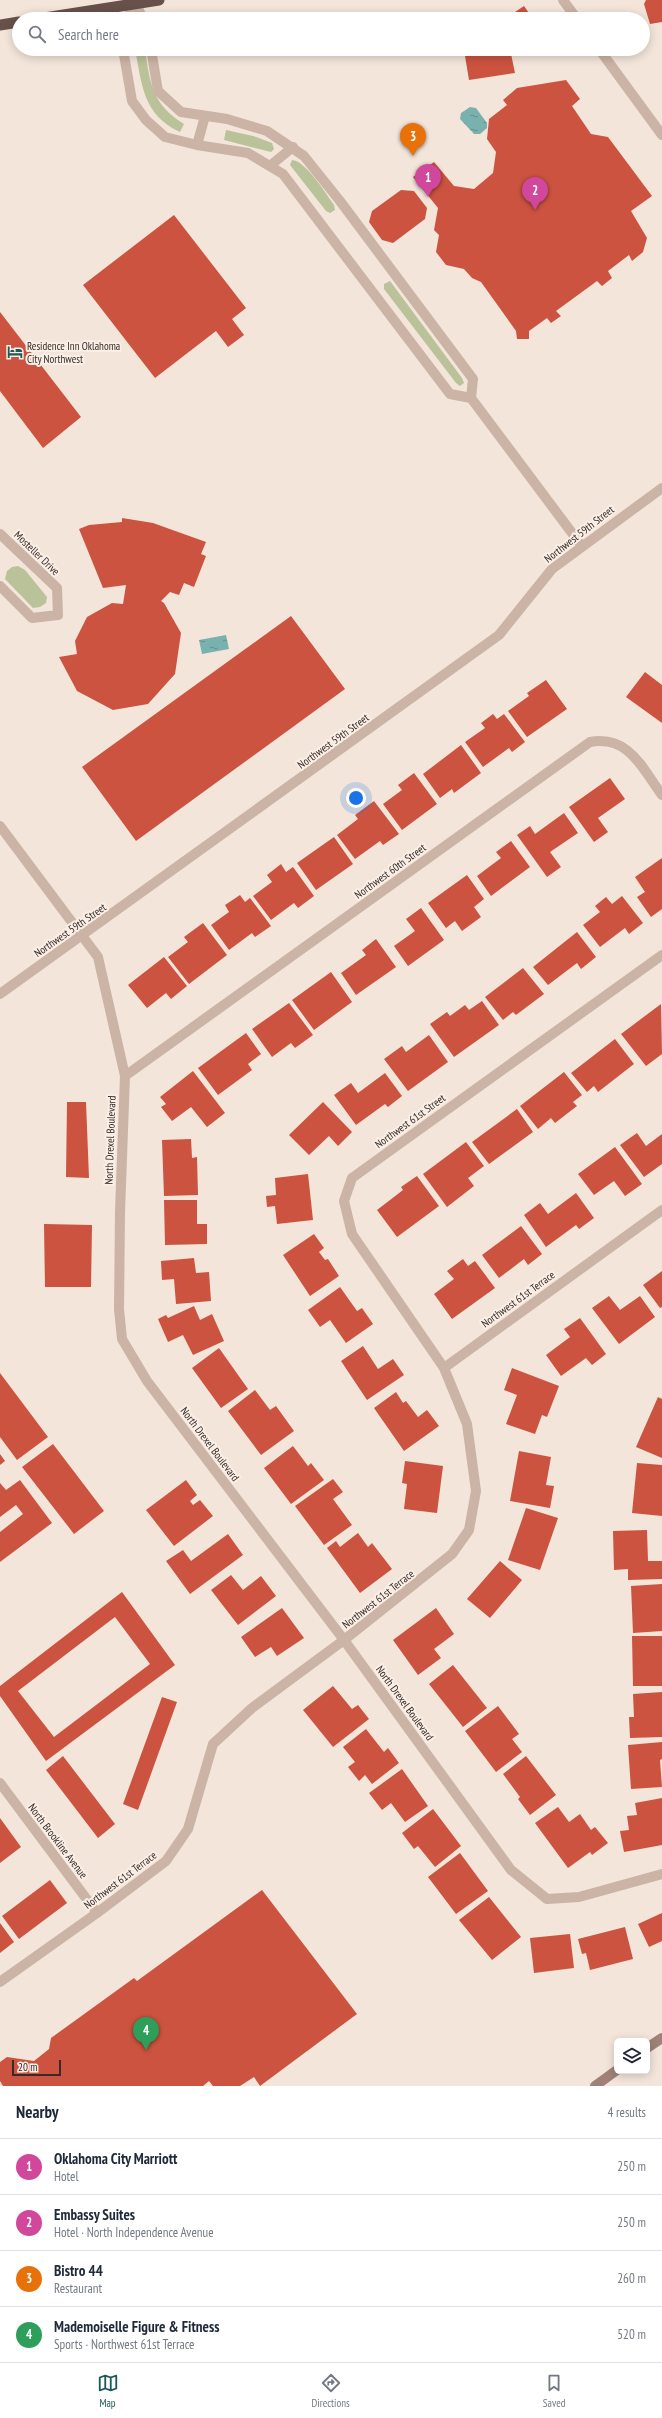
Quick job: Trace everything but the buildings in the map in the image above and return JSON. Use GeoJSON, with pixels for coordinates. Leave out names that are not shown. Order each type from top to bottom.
{"type":"FeatureCollection","features":[{"type":"Feature","properties":{"kind":"highway"},"geometry":{"type":"LineString","coordinates":[[78,12],[134,2],[159,0]]}},
{"type":"Feature","properties":{"kind":"highway"},"geometry":{"type":"LineString","coordinates":[[0,25],[12,23]]}},
{"type":"Feature","properties":{"kind":"main road"},"geometry":{"type":"LineString","coordinates":[[650,2046],[662,2038]]}},
{"type":"Feature","properties":{"kind":"main road"},"geometry":{"type":"LineString","coordinates":[[595,2086],[614,2072]]}},
{"type":"Feature","properties":{"kind":"street"},"geometry":{"type":"LineString","coordinates":[[563,0],[572,12]]}},
{"type":"Feature","properties":{"kind":"street"},"geometry":{"type":"LineString","coordinates":[[130,12],[134,2]]}},
{"type":"Feature","properties":{"kind":"street"},"geometry":{"type":"LineString","coordinates":[[134,2],[139,12]]}},
{"type":"Feature","properties":{"kind":"street"},"geometry":{"type":"LineString","coordinates":[[124,56],[132,101],[146,120],[165,137],[197,145],[248,153],[283,174],[450,394],[471,398],[582,546]]}},
{"type":"Feature","properties":{"kind":"street"},"geometry":{"type":"LineString","coordinates":[[152,56],[158,91],[181,112],[227,119],[267,130],[304,156],[340,201],[473,379],[471,398]]}},
{"type":"Feature","properties":{"kind":"street"},"geometry":{"type":"LineString","coordinates":[[604,56],[662,135]]}},
{"type":"Feature","properties":{"kind":"street"},"geometry":{"type":"LineString","coordinates":[[197,145],[204,116]]}},
{"type":"Feature","properties":{"kind":"street"},"geometry":{"type":"LineString","coordinates":[[271,166],[293,147]]}},
{"type":"Feature","properties":{"kind":"street","name":"Northwest 59th Street"},"geometry":{"type":"LineString","coordinates":[[0,994],[499,635],[552,569],[662,488]]}},
{"type":"Feature","properties":{"kind":"street","name":"Mosteller Drive"},"geometry":{"type":"LineString","coordinates":[[0,534],[57,588],[58,615],[32,618],[0,586]]}},
{"type":"Feature","properties":{"kind":"street","name":"Northwest 60th Street"},"geometry":{"type":"LineString","coordinates":[[124,1076],[590,742],[612,741],[622,745],[632,754],[662,795]]}},
{"type":"Feature","properties":{"kind":"street","name":"North Drexel Boulevard"},"geometry":{"type":"LineString","coordinates":[[0,826],[98,957],[124,1076],[119,1309],[122,1339],[147,1381],[344,1640],[511,1870],[547,1899],[579,1897],[662,1874]]}},
{"type":"Feature","properties":{"kind":"street","name":"Northwest 61st Street"},"geometry":{"type":"LineString","coordinates":[[444,1368],[352,1234],[344,1200],[352,1178],[662,955]]}},
{"type":"Feature","properties":{"kind":"street","name":"Northwest 61st Terrace"},"geometry":{"type":"LineString","coordinates":[[0,1982],[98,1913],[166,1861],[188,1829],[213,1744],[252,1708],[344,1640],[452,1554],[470,1530],[476,1491],[467,1424],[444,1368],[662,1210]]}},
{"type":"Feature","properties":{"kind":"street","name":"North Brookline Avenue"},"geometry":{"type":"LineString","coordinates":[[0,1784],[98,1913]]}},
{"type":"Feature","properties":{"kind":"green space"},"geometry":{"type":"Polygon","coordinates":[[[136,56],[146,56],[154,92],[165,109],[184,124],[180,132],[158,117],[151,108],[146,98],[136,56]]]}},
{"type":"Feature","properties":{"kind":"green space"},"geometry":{"type":"Polygon","coordinates":[[[226,130],[253,136],[272,143],[274,149],[271,152],[224,140],[226,130]]]}},
{"type":"Feature","properties":{"kind":"green space"},"geometry":{"type":"Polygon","coordinates":[[[292,160],[303,166],[309,172],[334,205],[335,210],[330,213],[326,211],[290,165],[292,160]]]}},
{"type":"Feature","properties":{"kind":"green space"},"geometry":{"type":"Polygon","coordinates":[[[390,281],[462,378],[464,383],[460,386],[456,383],[384,289],[384,284],[390,281]]]}},
{"type":"Feature","properties":{"kind":"green space"},"geometry":{"type":"Polygon","coordinates":[[[18,566],[25,570],[47,597],[46,603],[40,607],[33,608],[5,579],[7,571],[12,567],[18,566]]]}},
{"type":"Feature","properties":{"kind":"water"},"geometry":{"type":"Polygon","coordinates":[[[470,107],[476,108],[487,123],[487,128],[480,134],[474,134],[460,119],[461,113],[470,107]]]}},
{"type":"Feature","properties":{"kind":"water"},"geometry":{"type":"Polygon","coordinates":[[[226,635],[229,649],[202,654],[199,640],[226,635]]]}},
{"type":"Feature","properties":{"kind":"place","name":"Bistro 44"},"geometry":{"type":"Point","coordinates":[413,156]}},
{"type":"Feature","properties":{"kind":"place","name":"Oklahoma City Marriott"},"geometry":{"type":"Point","coordinates":[428,197]}},
{"type":"Feature","properties":{"kind":"place","name":"Embassy Suites"},"geometry":{"type":"Point","coordinates":[535,210]}},
{"type":"Feature","properties":{"kind":"place","name":"Residence Inn Oklahoma City Northwest"},"geometry":{"type":"Point","coordinates":[15,352]}},
{"type":"Feature","properties":{"kind":"place","name":"Mademoiselle Figure & Fitness"},"geometry":{"type":"Point","coordinates":[146,2050]}}]}
